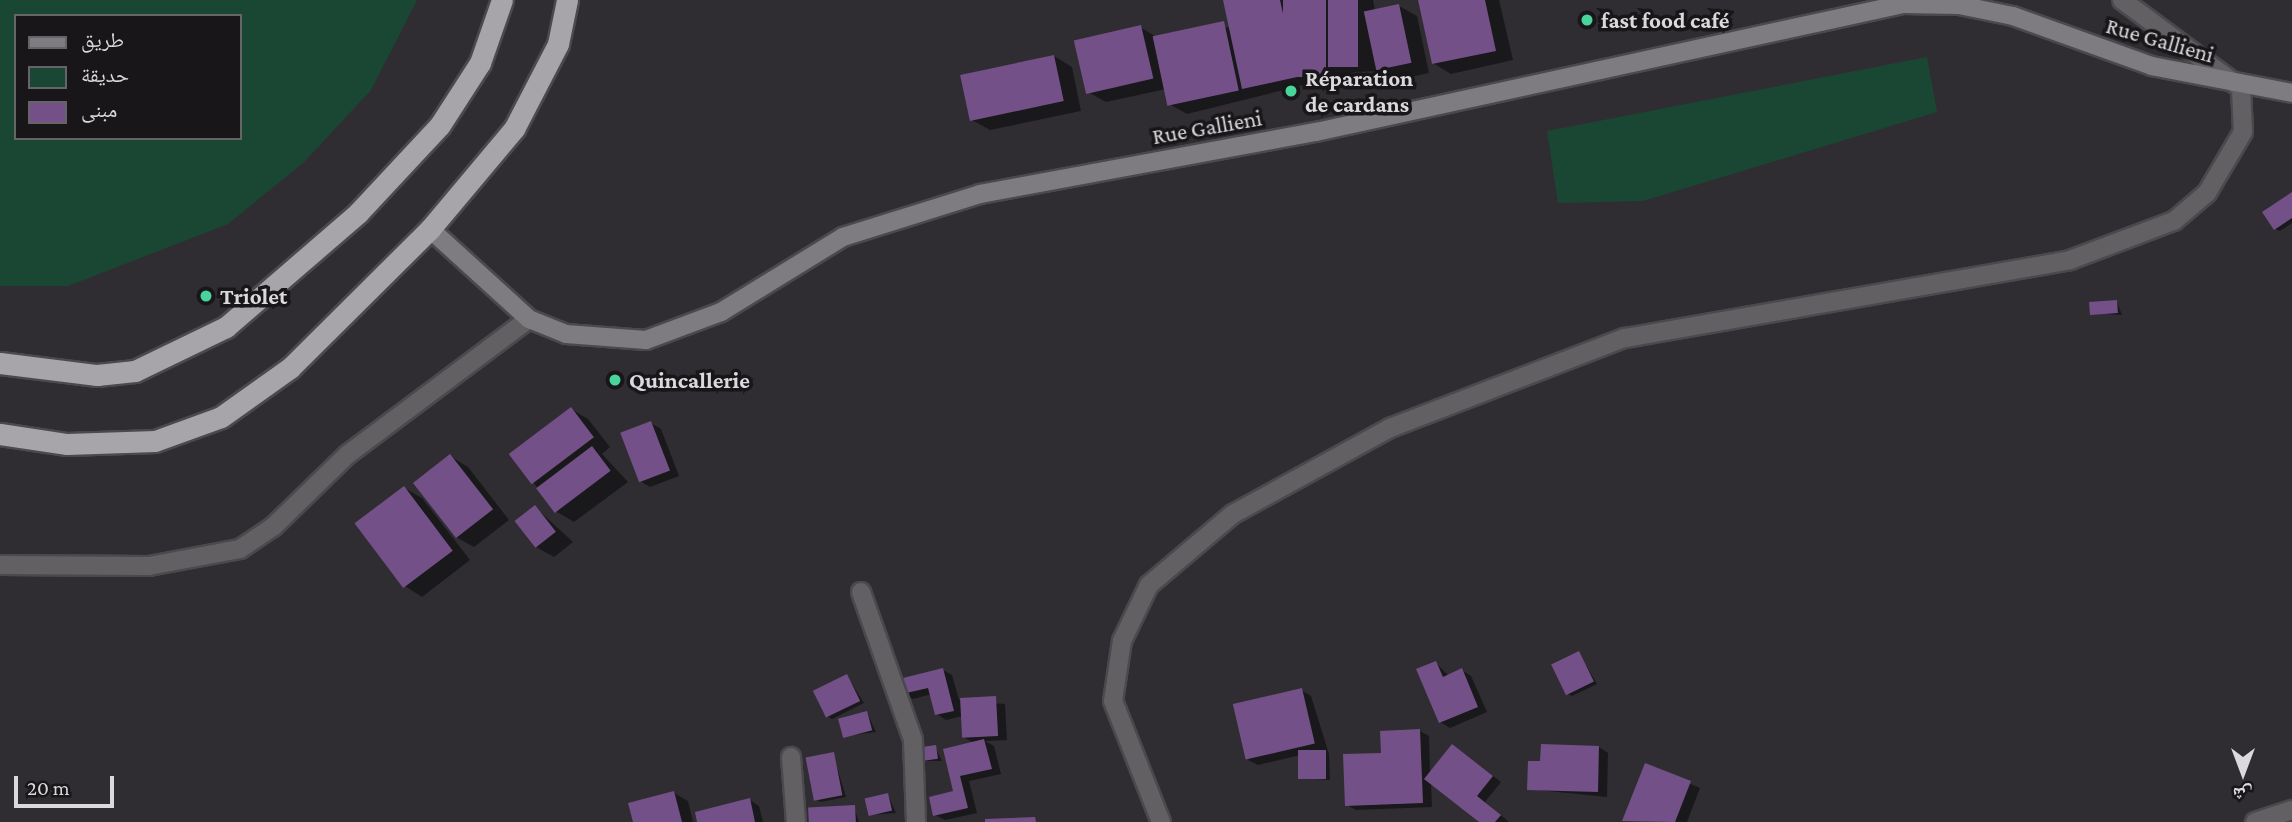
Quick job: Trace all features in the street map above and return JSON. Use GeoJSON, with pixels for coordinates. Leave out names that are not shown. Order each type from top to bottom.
{"type":"FeatureCollection","features":[{"type":"Feature","properties":{"kind":"highway"},"geometry":{"type":"LineString","coordinates":[[0,363],[97,375],[135,370],[226,327],[358,213],[440,125],[480,63],[502,0]]}},
{"type":"Feature","properties":{"kind":"highway"},"geometry":{"type":"LineString","coordinates":[[0,434],[119,445],[192,431],[221,417],[290,368],[430,229],[514,129],[558,44],[567,0]]}},
{"type":"Feature","properties":{"kind":"street"},"geometry":{"type":"LineString","coordinates":[[1161,822],[1114,701],[1122,641],[1149,585],[1233,514],[1390,428],[1625,338],[2070,260],[2174,220],[2225,169],[2243,132],[2241,88],[2122,0]]}},
{"type":"Feature","properties":{"kind":"street","name":"Rue Gallieni"},"geometry":{"type":"LineString","coordinates":[[430,229],[529,319],[566,334],[646,340],[720,312],[843,237],[980,194],[1316,132],[1903,4],[1959,5],[2012,16],[2152,66],[2241,88],[2292,93]]}},
{"type":"Feature","properties":{"kind":"street"},"geometry":{"type":"LineString","coordinates":[[0,565],[149,566],[240,549],[273,527],[347,455],[529,319]]}},
{"type":"Feature","properties":{"kind":"street"},"geometry":{"type":"LineString","coordinates":[[861,592],[913,740],[916,822]]}},
{"type":"Feature","properties":{"kind":"street"},"geometry":{"type":"LineString","coordinates":[[791,757],[796,822]]}},
{"type":"Feature","properties":{"kind":"street"},"geometry":{"type":"LineString","coordinates":[[2255,822],[2292,810]]}},
{"type":"Feature","properties":{"kind":"green space"},"geometry":{"type":"Polygon","coordinates":[[[0,0],[417,0],[371,90],[304,162],[228,224],[68,286],[0,286],[0,0]]]}},
{"type":"Feature","properties":{"kind":"green space"},"geometry":{"type":"Polygon","coordinates":[[[1927,57],[1937,112],[1643,201],[1558,203],[1547,131],[1927,57]]]}},
{"type":"Feature","properties":{"kind":"building"},"geometry":{"type":"Polygon","coordinates":[[[1223,0],[1280,0],[1297,77],[1242,89],[1223,0]]]}},
{"type":"Feature","properties":{"kind":"building"},"geometry":{"type":"Polygon","coordinates":[[[1283,0],[1326,0],[1326,77],[1283,77],[1283,0]]]}},
{"type":"Feature","properties":{"kind":"building"},"geometry":{"type":"Polygon","coordinates":[[[1328,0],[1358,0],[1358,67],[1328,67],[1328,0]]]}},
{"type":"Feature","properties":{"kind":"building"},"geometry":{"type":"Polygon","coordinates":[[[1418,0],[1485,0],[1496,51],[1432,64],[1418,0]]]}},
{"type":"Feature","properties":{"kind":"building"},"geometry":{"type":"Polygon","coordinates":[[[1399,4],[1411,63],[1376,70],[1364,11],[1399,4]]]}},
{"type":"Feature","properties":{"kind":"building"},"geometry":{"type":"Polygon","coordinates":[[[1224,21],[1239,90],[1167,106],[1153,36],[1224,21]]]}},
{"type":"Feature","properties":{"kind":"building"},"geometry":{"type":"Polygon","coordinates":[[[1141,25],[1153,79],[1086,94],[1074,41],[1141,25]]]}},
{"type":"Feature","properties":{"kind":"building"},"geometry":{"type":"Polygon","coordinates":[[[1054,55],[1064,101],[970,121],[960,75],[1054,55]]]}},
{"type":"Feature","properties":{"kind":"building"},"geometry":{"type":"Polygon","coordinates":[[[2292,192],[2292,218],[2274,230],[2262,212],[2292,192]]]}},
{"type":"Feature","properties":{"kind":"building"},"geometry":{"type":"Polygon","coordinates":[[[2117,300],[2118,313],[2090,315],[2089,302],[2117,300]]]}},
{"type":"Feature","properties":{"kind":"building"},"geometry":{"type":"Polygon","coordinates":[[[571,407],[594,437],[532,484],[509,454],[571,407]]]}},
{"type":"Feature","properties":{"kind":"building"},"geometry":{"type":"Polygon","coordinates":[[[651,421],[670,470],[639,482],[620,433],[651,421]]]}},
{"type":"Feature","properties":{"kind":"building"},"geometry":{"type":"Polygon","coordinates":[[[592,446],[611,471],[555,513],[536,488],[592,446]]]}},
{"type":"Feature","properties":{"kind":"building"},"geometry":{"type":"Polygon","coordinates":[[[450,454],[493,509],[456,538],[413,483],[450,454]]]}},
{"type":"Feature","properties":{"kind":"building"},"geometry":{"type":"Polygon","coordinates":[[[404,486],[453,551],[403,588],[354,523],[404,486]]]}},
{"type":"Feature","properties":{"kind":"building"},"geometry":{"type":"Polygon","coordinates":[[[535,505],[556,532],[535,548],[515,521],[535,505]]]}},
{"type":"Feature","properties":{"kind":"building"},"geometry":{"type":"Polygon","coordinates":[[[1579,651],[1594,682],[1566,695],[1551,665],[1579,651]]]}},
{"type":"Feature","properties":{"kind":"building"},"geometry":{"type":"Polygon","coordinates":[[[1436,661],[1443,677],[1462,668],[1478,707],[1439,723],[1416,669],[1436,661]]]}},
{"type":"Feature","properties":{"kind":"building"},"geometry":{"type":"Polygon","coordinates":[[[943,668],[954,711],[935,715],[928,688],[902,694],[899,679],[943,668]]]}},
{"type":"Feature","properties":{"kind":"building"},"geometry":{"type":"Polygon","coordinates":[[[847,674],[860,701],[826,718],[813,691],[847,674]]]}},
{"type":"Feature","properties":{"kind":"building"},"geometry":{"type":"Polygon","coordinates":[[[1302,688],[1315,744],[1246,760],[1233,704],[1302,688]]]}},
{"type":"Feature","properties":{"kind":"building"},"geometry":{"type":"Polygon","coordinates":[[[996,696],[998,736],[962,738],[960,698],[996,696]]]}},
{"type":"Feature","properties":{"kind":"building"},"geometry":{"type":"Polygon","coordinates":[[[867,711],[872,730],[843,738],[838,719],[867,711]]]}},
{"type":"Feature","properties":{"kind":"building"},"geometry":{"type":"Polygon","coordinates":[[[1420,729],[1423,803],[1345,806],[1343,754],[1381,753],[1380,731],[1420,729]]]}},
{"type":"Feature","properties":{"kind":"building"},"geometry":{"type":"Polygon","coordinates":[[[984,739],[992,769],[960,776],[968,808],[933,816],[929,797],[953,791],[943,749],[984,739]]]}},
{"type":"Feature","properties":{"kind":"building"},"geometry":{"type":"Polygon","coordinates":[[[1452,744],[1493,776],[1477,796],[1501,815],[1495,822],[1479,822],[1424,779],[1452,744]]]}},
{"type":"Feature","properties":{"kind":"building"},"geometry":{"type":"Polygon","coordinates":[[[1541,744],[1599,746],[1598,792],[1527,790],[1528,761],[1540,761],[1541,744]]]}},
{"type":"Feature","properties":{"kind":"building"},"geometry":{"type":"Polygon","coordinates":[[[936,745],[938,759],[915,762],[913,748],[936,745]]]}},
{"type":"Feature","properties":{"kind":"building"},"geometry":{"type":"Polygon","coordinates":[[[1298,750],[1326,750],[1326,779],[1298,779],[1298,750]]]}},
{"type":"Feature","properties":{"kind":"building"},"geometry":{"type":"Polygon","coordinates":[[[834,752],[842,795],[814,801],[806,758],[834,752]]]}},
{"type":"Feature","properties":{"kind":"building"},"geometry":{"type":"Polygon","coordinates":[[[1645,763],[1691,781],[1675,822],[1622,821],[1645,763]]]}},
{"type":"Feature","properties":{"kind":"building"},"geometry":{"type":"Polygon","coordinates":[[[674,791],[682,822],[633,822],[628,803],[674,791]]]}},
{"type":"Feature","properties":{"kind":"building"},"geometry":{"type":"Polygon","coordinates":[[[888,793],[892,811],[869,816],[865,798],[888,793]]]}},
{"type":"Feature","properties":{"kind":"building"},"geometry":{"type":"Polygon","coordinates":[[[750,798],[755,822],[697,822],[695,812],[750,798]]]}},
{"type":"Feature","properties":{"kind":"building"},"geometry":{"type":"Polygon","coordinates":[[[855,805],[856,822],[809,822],[808,807],[855,805]]]}},
{"type":"Feature","properties":{"kind":"building"},"geometry":{"type":"Polygon","coordinates":[[[1035,817],[1036,822],[985,822],[985,819],[1035,817]]]}},
{"type":"Feature","properties":{"kind":"place","name":"fast food café"},"geometry":{"type":"Point","coordinates":[1587,20]}},
{"type":"Feature","properties":{"kind":"place","name":"Réparation de cardans"},"geometry":{"type":"Point","coordinates":[1291,91]}},
{"type":"Feature","properties":{"kind":"place","name":"Triolet"},"geometry":{"type":"Point","coordinates":[206,296]}},
{"type":"Feature","properties":{"kind":"place","name":"Quincallerie"},"geometry":{"type":"Point","coordinates":[615,380]}}]}
